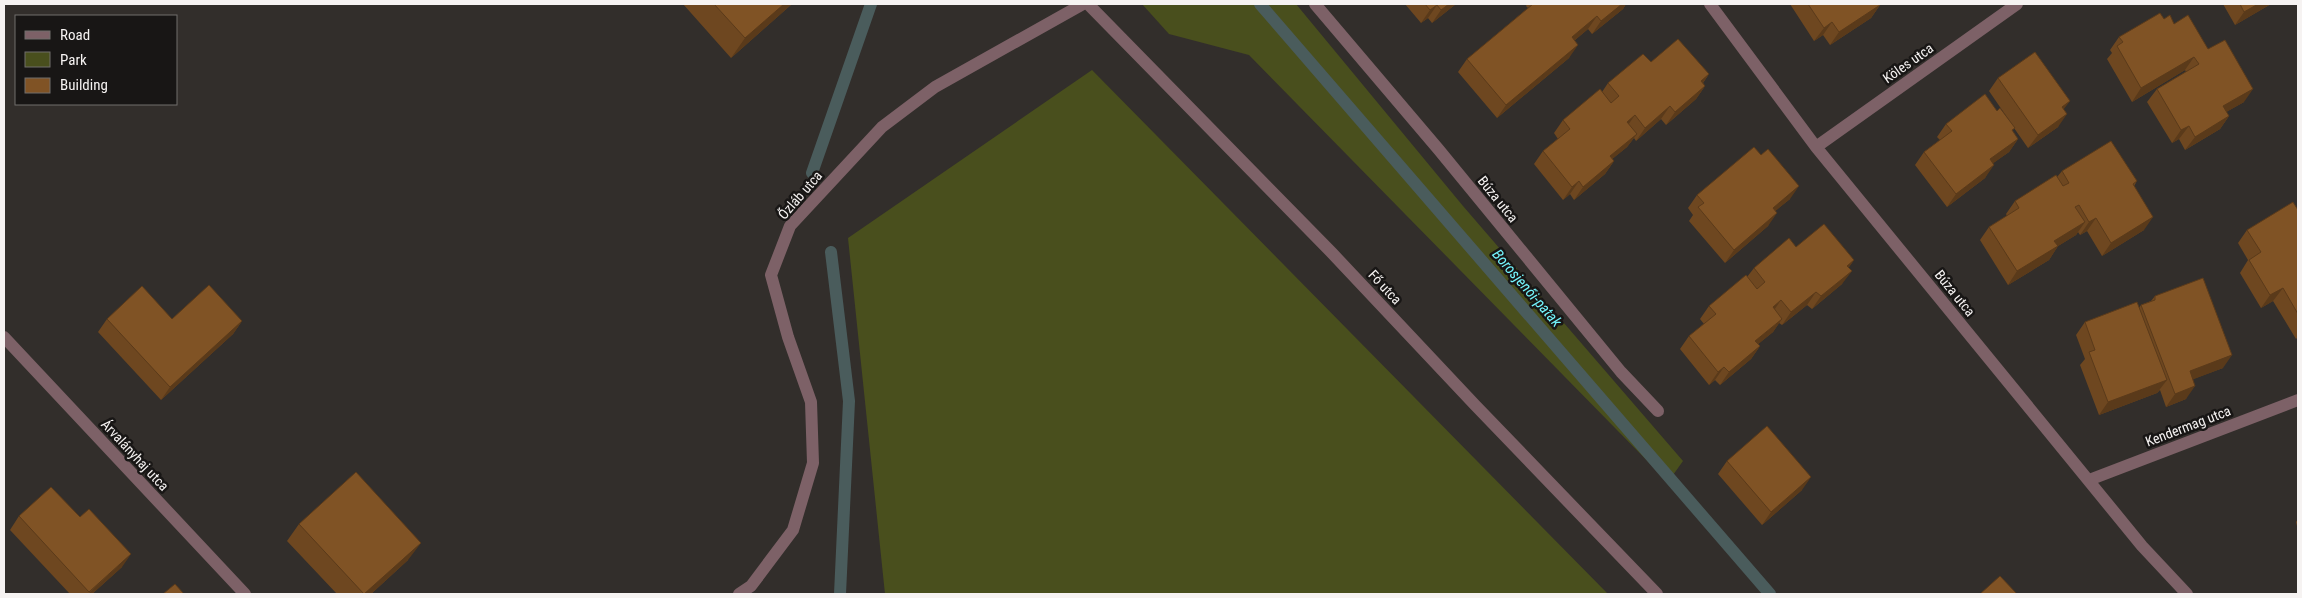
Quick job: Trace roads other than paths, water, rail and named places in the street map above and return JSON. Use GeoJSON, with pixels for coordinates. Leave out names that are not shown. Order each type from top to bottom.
{"type":"FeatureCollection","features":[{"type":"Feature","properties":{"kind":"street","name":"Őzláb utca"},"geometry":{"type":"LineString","coordinates":[[739,594],[751,586],[793,530],[812,464],[811,402],[788,337],[771,275],[790,226],[882,127],[934,87],[1083,4]]}},
{"type":"Feature","properties":{"kind":"street","name":"Fő utca"},"geometry":{"type":"LineString","coordinates":[[1088,4],[1332,253],[1657,594]]}},
{"type":"Feature","properties":{"kind":"street","name":"Búza utca"},"geometry":{"type":"LineString","coordinates":[[1316,4],[1440,150],[1615,364],[1658,411]]}},
{"type":"Feature","properties":{"kind":"street","name":"Búza utca"},"geometry":{"type":"LineString","coordinates":[[1710,4],[1816,147],[2142,546],[2187,594]]}},
{"type":"Feature","properties":{"kind":"street","name":"Köles utca"},"geometry":{"type":"LineString","coordinates":[[1816,147],[2017,4]]}},
{"type":"Feature","properties":{"kind":"street","name":"Árvalányhaj utca"},"geometry":{"type":"LineString","coordinates":[[4,337],[245,594]]}},
{"type":"Feature","properties":{"kind":"street","name":"Kendermag utca"},"geometry":{"type":"LineString","coordinates":[[2089,480],[2298,400]]}},
{"type":"Feature","properties":{"kind":"waterway"},"geometry":{"type":"LineString","coordinates":[[812,173],[871,4]]}},
{"type":"Feature","properties":{"kind":"waterway","name":"Borosjenői-patak"},"geometry":{"type":"LineString","coordinates":[[1260,4],[1770,594]]}},
{"type":"Feature","properties":{"kind":"waterway"},"geometry":{"type":"LineString","coordinates":[[831,252],[849,401],[840,594]]}}]}
